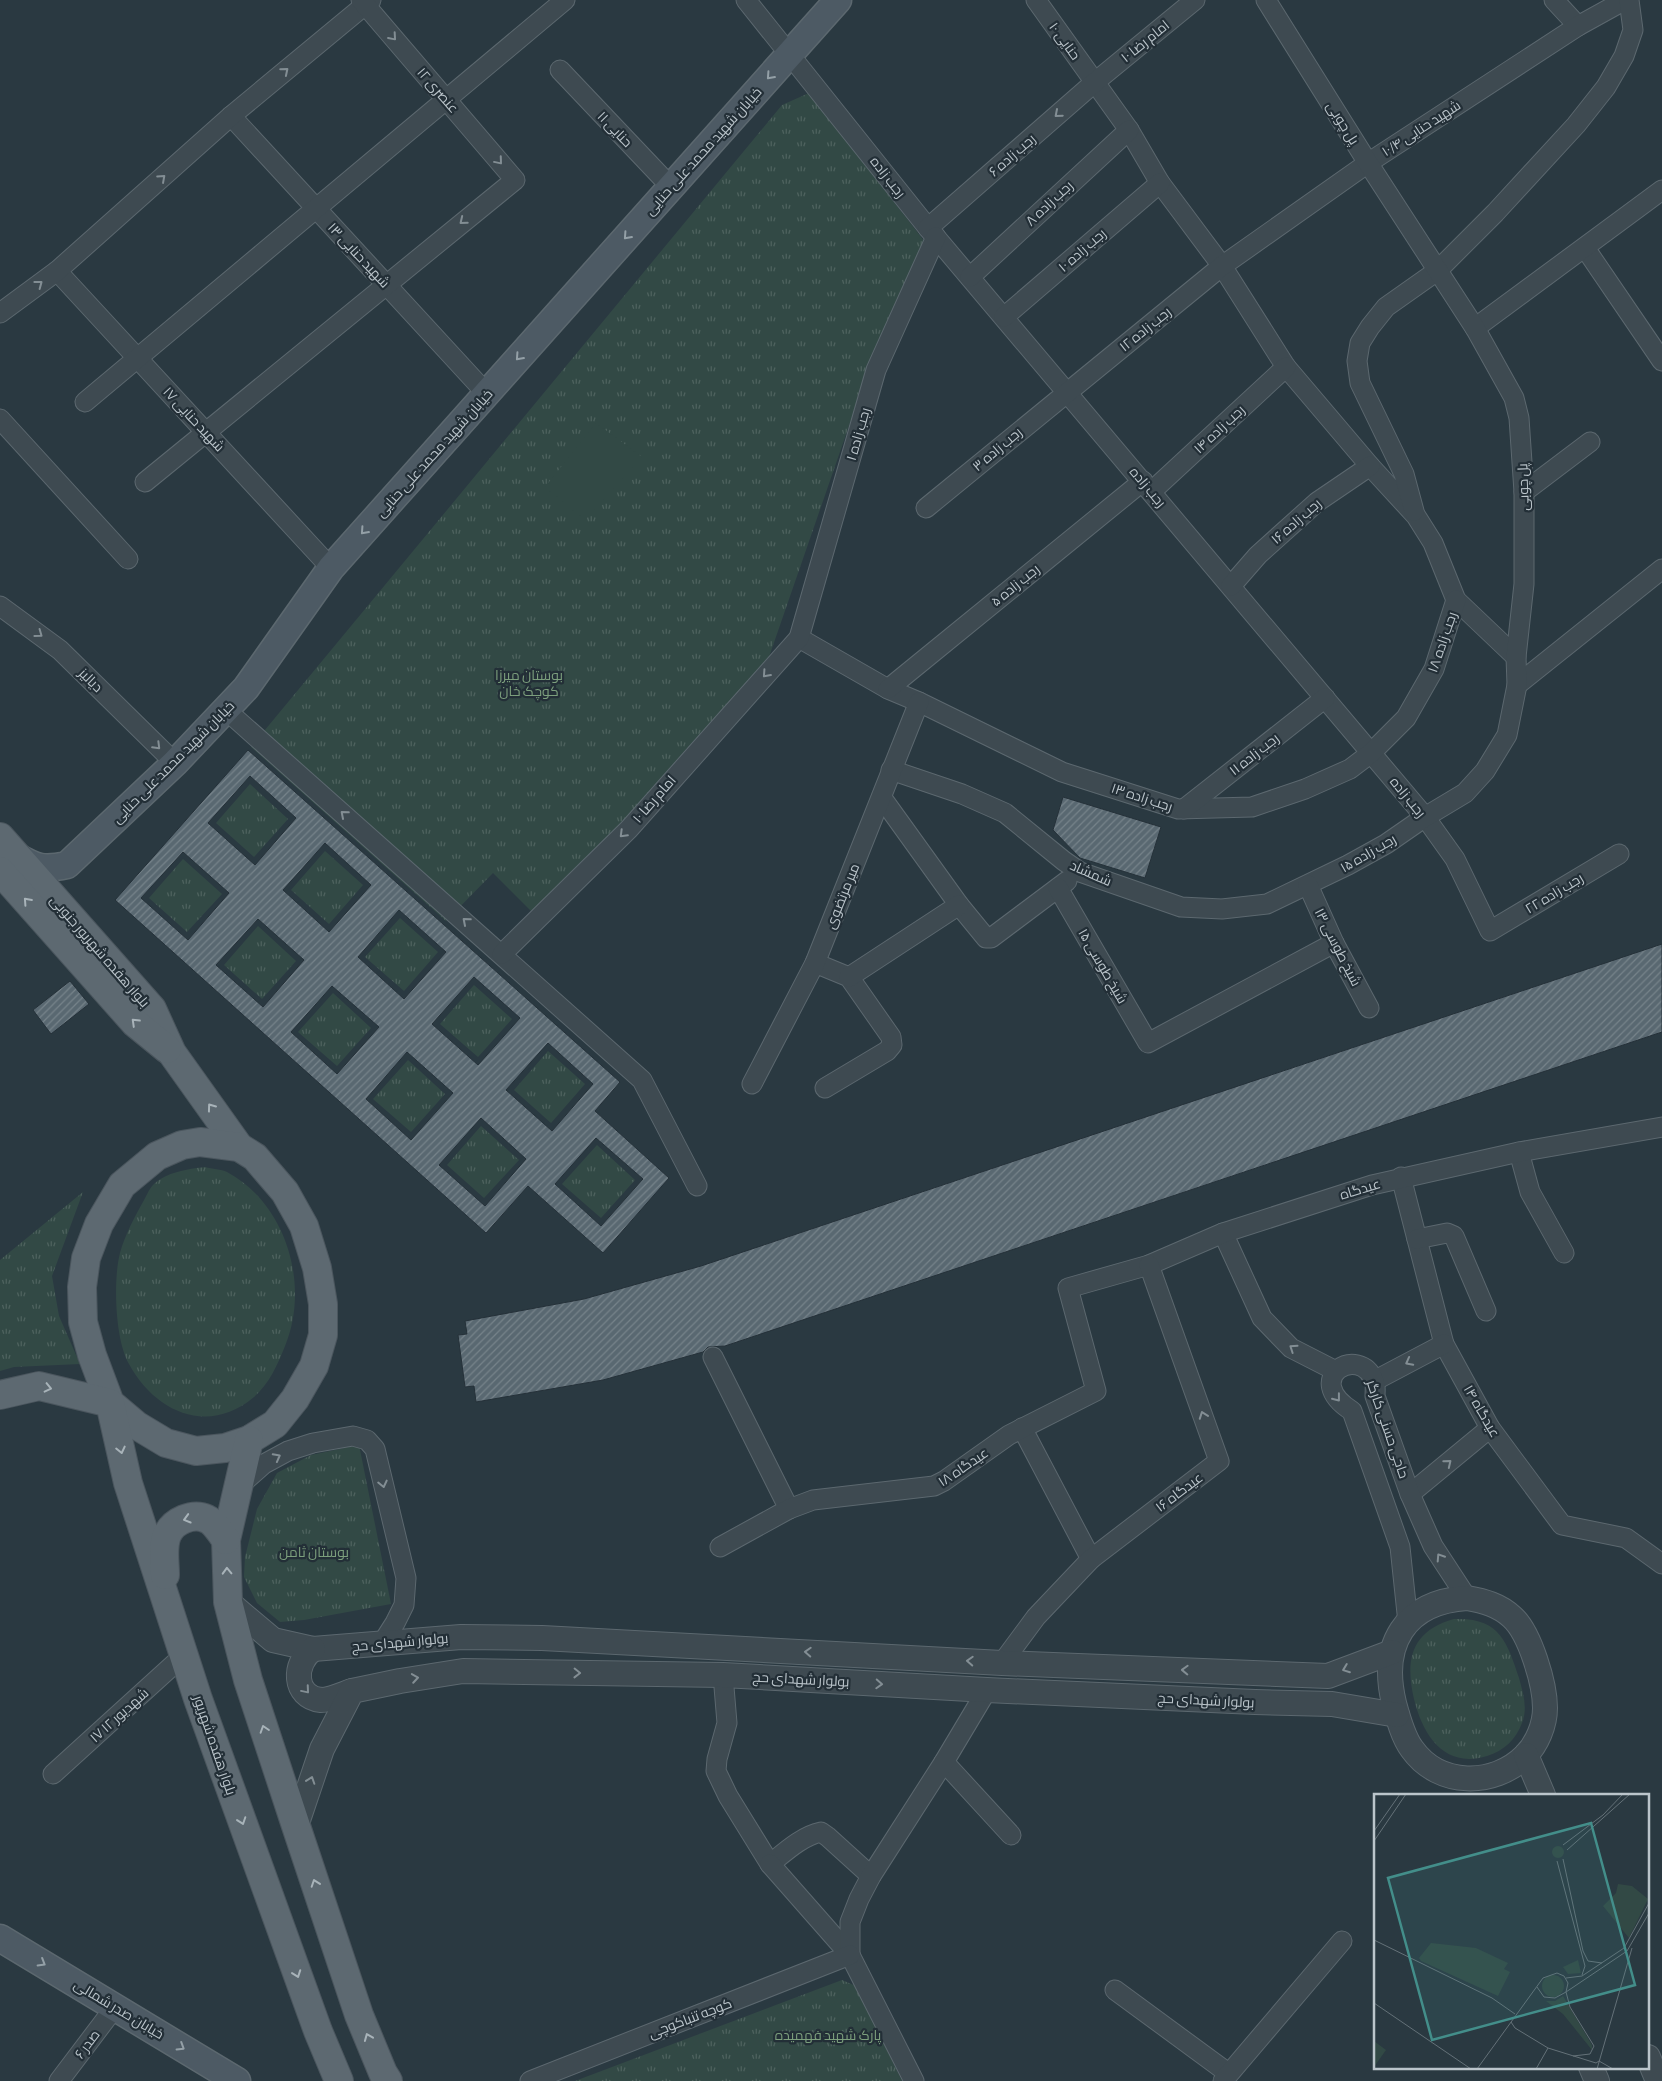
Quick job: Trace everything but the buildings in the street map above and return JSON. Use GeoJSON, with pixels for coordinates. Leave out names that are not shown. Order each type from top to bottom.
{"type":"FeatureCollection","features":[{"type":"Feature","properties":{"kind":"main road","name":"خیابان شهید محمد علی حنایی"},"geometry":{"type":"LineString","coordinates":[[5,855],[36,867],[51,868],[68,865],[175,764],[246,688],[331,568],[838,0]]}},
{"type":"Feature","properties":{"kind":"main road"},"geometry":{"type":"LineString","coordinates":[[0,1395],[39,1386],[110,1403],[136,1425],[166,1443],[196,1451],[225,1448],[249,1440],[275,1424],[295,1399],[314,1366],[323,1335],[323,1304],[317,1268],[304,1226],[285,1192],[255,1157],[239,1147],[172,1053],[135,1023],[5,855]]}},
{"type":"Feature","properties":{"kind":"main road","name":"بلوار هفده شهریور"},"geometry":{"type":"LineString","coordinates":[[239,1147],[200,1142],[182,1145],[156,1156],[122,1185],[99,1224],[86,1258],[82,1287],[83,1322],[92,1355],[110,1403],[128,1483],[184,1655],[301,1985],[339,2081]]}},
{"type":"Feature","properties":{"kind":"main road"},"geometry":{"type":"LineString","coordinates":[[249,1440],[226,1540],[228,1602],[248,1680],[359,2015],[388,2081]]}},
{"type":"Feature","properties":{"kind":"main road"},"geometry":{"type":"LineString","coordinates":[[166,1601],[164,1547],[167,1535],[173,1526],[182,1520],[199,1516],[209,1520],[226,1540]]}},
{"type":"Feature","properties":{"kind":"main road","name":"خیابان صدر شمالی"},"geometry":{"type":"LineString","coordinates":[[0,1938],[233,2080]]}},
{"type":"Feature","properties":{"kind":"street"},"geometry":{"type":"LineString","coordinates":[[85,402],[565,0]]}},
{"type":"Feature","properties":{"kind":"street","name":"رجب زاده"},"geometry":{"type":"LineString","coordinates":[[746,0],[932,232],[1425,817],[1454,860],[1490,931]]}},
{"type":"Feature","properties":{"kind":"street","name":"حنایی ۱۰"},"geometry":{"type":"LineString","coordinates":[[1036,0],[1129,130],[1160,183],[1222,266],[1286,367],[1370,466],[1416,516]]}},
{"type":"Feature","properties":{"kind":"street","name":"امام رضا ۱۰"},"geometry":{"type":"LineString","coordinates":[[1095,82],[1195,0]]}},
{"type":"Feature","properties":{"kind":"street","name":"پل چوبی"},"geometry":{"type":"LineString","coordinates":[[1266,0],[1368,163],[1475,328],[1514,398],[1519,418],[1524,492],[1524,584],[1516,657],[1517,685]]}},
{"type":"Feature","properties":{"kind":"street"},"geometry":{"type":"LineString","coordinates":[[1554,0],[1578,26]]}},
{"type":"Feature","properties":{"kind":"street"},"geometry":{"type":"LineString","coordinates":[[1516,657],[1456,600],[1432,543],[1416,516],[1404,474],[1360,383],[1357,361],[1360,343],[1386,307],[1437,271],[1496,212],[1576,125],[1606,88],[1624,56],[1633,30],[1627,0]]}},
{"type":"Feature","properties":{"kind":"street","name":"شهید حنایی ۱۰/۴"},"geometry":{"type":"LineString","coordinates":[[1222,266],[1368,163],[1578,26],[1627,0]]}},
{"type":"Feature","properties":{"kind":"street"},"geometry":{"type":"LineString","coordinates":[[0,313],[57,271],[231,116],[366,2]]}},
{"type":"Feature","properties":{"kind":"street","name":"عنصری ۱۲"},"geometry":{"type":"LineString","coordinates":[[366,2],[515,180],[386,284]]}},
{"type":"Feature","properties":{"kind":"street","name":"حنایی ۱۱"},"geometry":{"type":"LineString","coordinates":[[560,70],[671,187]]}},
{"type":"Feature","properties":{"kind":"street","name":"رجب زاده ۶"},"geometry":{"type":"LineString","coordinates":[[932,232],[1095,82]]}},
{"type":"Feature","properties":{"kind":"street","name":"شهید حنایی ۱۳"},"geometry":{"type":"LineString","coordinates":[[231,116],[487,394]]}},
{"type":"Feature","properties":{"kind":"street","name":"رجب زاده ۸"},"geometry":{"type":"LineString","coordinates":[[970,276],[1129,130]]}},
{"type":"Feature","properties":{"kind":"street","name":"رجب زاده ۱۰"},"geometry":{"type":"LineString","coordinates":[[1004,317],[1160,183]]}},
{"type":"Feature","properties":{"kind":"street"},"geometry":{"type":"LineString","coordinates":[[1475,328],[1662,190]]}},
{"type":"Feature","properties":{"kind":"street","name":"رجب زاده ۱"},"geometry":{"type":"LineString","coordinates":[[799,638],[876,370],[932,232]]}},
{"type":"Feature","properties":{"kind":"street"},"geometry":{"type":"LineString","coordinates":[[1585,248],[1662,361]]}},
{"type":"Feature","properties":{"kind":"street","name":"رجب زاده ۱۲"},"geometry":{"type":"LineString","coordinates":[[1067,391],[1222,266]]}},
{"type":"Feature","properties":{"kind":"street","name":"شهید حنایی ۱۷"},"geometry":{"type":"LineString","coordinates":[[57,271],[331,568]]}},
{"type":"Feature","properties":{"kind":"street"},"geometry":{"type":"LineString","coordinates":[[145,482],[386,284]]}},
{"type":"Feature","properties":{"kind":"street","name":"رجب زاده ۱۴"},"geometry":{"type":"LineString","coordinates":[[1148,486],[1286,367]]}},
{"type":"Feature","properties":{"kind":"street","name":"رجب زاده ۳"},"geometry":{"type":"LineString","coordinates":[[926,508],[1067,391]]}},
{"type":"Feature","properties":{"kind":"street"},"geometry":{"type":"LineString","coordinates":[[0,419],[128,560]]}},
{"type":"Feature","properties":{"kind":"street"},"geometry":{"type":"LineString","coordinates":[[1524,492],[1590,442]]}},
{"type":"Feature","properties":{"kind":"street","name":"رجب زاده ۱۶"},"geometry":{"type":"LineString","coordinates":[[1231,586],[1258,555],[1318,502],[1370,466]]}},
{"type":"Feature","properties":{"kind":"street","name":"رجب زاده ۵"},"geometry":{"type":"LineString","coordinates":[[888,689],[1148,486]]}},
{"type":"Feature","properties":{"kind":"street"},"geometry":{"type":"LineString","coordinates":[[1517,685],[1662,569]]}},
{"type":"Feature","properties":{"kind":"street","name":"رجب زاده ۱۸"},"geometry":{"type":"LineString","coordinates":[[1371,753],[1406,718],[1434,670],[1456,600]]}},
{"type":"Feature","properties":{"kind":"street","name":"دیالیز"},"geometry":{"type":"LineString","coordinates":[[0,606],[60,650],[175,764]]}},
{"type":"Feature","properties":{"kind":"street","name":"امام رضا ۱۰"},"geometry":{"type":"LineString","coordinates":[[502,954],[629,829],[799,638]]}},
{"type":"Feature","properties":{"kind":"street","name":"رجب زاده ۱۳"},"geometry":{"type":"LineString","coordinates":[[799,638],[888,689],[919,702],[1062,772],[1178,809],[1252,807],[1305,789],[1350,769],[1371,753]]}},
{"type":"Feature","properties":{"kind":"street","name":"رجب زاده ۱۵"},"geometry":{"type":"LineString","coordinates":[[1308,885],[1386,844],[1425,817],[1465,793],[1485,771],[1506,735],[1517,685]]}},
{"type":"Feature","properties":{"kind":"street","name":"رجب زاده ۱۱"},"geometry":{"type":"LineString","coordinates":[[1184,809],[1325,698]]}},
{"type":"Feature","properties":{"kind":"street","name":"میر مرتضوی"},"geometry":{"type":"LineString","coordinates":[[752,1084],[814,963],[882,798],[891,770],[919,702]]}},
{"type":"Feature","properties":{"kind":"street"},"geometry":{"type":"LineString","coordinates":[[226,710],[642,1080],[697,1186]]}},
{"type":"Feature","properties":{"kind":"street","name":"شمشاد"},"geometry":{"type":"LineString","coordinates":[[891,770],[962,794],[1005,813],[1080,872],[1181,907],[1222,910],[1267,904],[1308,885]]}},
{"type":"Feature","properties":{"kind":"street"},"geometry":{"type":"LineString","coordinates":[[882,798],[959,905],[986,938],[991,938],[1080,872]]}},
{"type":"Feature","properties":{"kind":"street","name":"رجب زاده ۲۲"},"geometry":{"type":"LineString","coordinates":[[1490,931],[1619,854]]}},
{"type":"Feature","properties":{"kind":"street","name":"شیخ طوسی ۱۳"},"geometry":{"type":"LineString","coordinates":[[1308,885],[1334,943],[1369,1008]]}},
{"type":"Feature","properties":{"kind":"street","name":"۱۵ شیخ طوسی"},"geometry":{"type":"LineString","coordinates":[[1058,888],[1148,1044],[1334,943]]}},
{"type":"Feature","properties":{"kind":"street"},"geometry":{"type":"LineString","coordinates":[[849,977],[959,905]]}},
{"type":"Feature","properties":{"kind":"street"},"geometry":{"type":"LineString","coordinates":[[814,963],[849,977],[891,1037],[892,1045],[887,1051],[825,1088]]}},
{"type":"Feature","properties":{"kind":"street","name":"عیدگاه"},"geometry":{"type":"LineString","coordinates":[[1068,1288],[1149,1264],[1223,1233],[1401,1177],[1520,1152],[1662,1128]]}},
{"type":"Feature","properties":{"kind":"street"},"geometry":{"type":"LineString","coordinates":[[1520,1152],[1530,1192],[1564,1253]]}},
{"type":"Feature","properties":{"kind":"street","name":"عیدگاه ۱۴"},"geometry":{"type":"LineString","coordinates":[[1401,1177],[1444,1344],[1490,1428],[1562,1525],[1626,1538],[1662,1564]]}},
{"type":"Feature","properties":{"kind":"street"},"geometry":{"type":"LineString","coordinates":[[1223,1233],[1262,1318],[1291,1348],[1336,1370]]}},
{"type":"Feature","properties":{"kind":"street"},"geometry":{"type":"LineString","coordinates":[[1416,1239],[1448,1233],[1454,1236],[1486,1311]]}},
{"type":"Feature","properties":{"kind":"street","name":"عیدگاه ۱۶"},"geometry":{"type":"LineString","coordinates":[[1002,1663],[1036,1617],[1091,1559],[1219,1461],[1149,1264]]}},
{"type":"Feature","properties":{"kind":"street","name":"عیدگاه ۱۸"},"geometry":{"type":"LineString","coordinates":[[720,1547],[789,1509],[814,1500],[934,1486],[1009,1435],[1096,1391],[1068,1288]]}},
{"type":"Feature","properties":{"kind":"street"},"geometry":{"type":"LineString","coordinates":[[1374,1381],[1444,1344]]}},
{"type":"Feature","properties":{"kind":"street"},"geometry":{"type":"LineString","coordinates":[[713,1357],[789,1509]]}},
{"type":"Feature","properties":{"kind":"street","name":"حاجی حسنی کارگر"},"geometry":{"type":"LineString","coordinates":[[1408,1623],[1400,1547],[1352,1411],[1340,1403],[1332,1392],[1331,1381],[1336,1370],[1346,1365],[1357,1364],[1367,1370],[1374,1381],[1375,1396],[1410,1494],[1433,1546],[1467,1598]]}},
{"type":"Feature","properties":{"kind":"street"},"geometry":{"type":"LineString","coordinates":[[1022,1428],[1091,1559]]}},
{"type":"Feature","properties":{"kind":"street"},"geometry":{"type":"LineString","coordinates":[[1410,1494],[1490,1428]]}},
{"type":"Feature","properties":{"kind":"street"},"geometry":{"type":"LineString","coordinates":[[238,1487],[264,1464],[288,1451],[353,1436],[367,1440],[375,1449],[406,1578],[404,1605],[381,1645]]}},
{"type":"Feature","properties":{"kind":"street"},"geometry":{"type":"LineString","coordinates":[[1467,1598],[1483,1601],[1498,1607],[1512,1617],[1523,1629],[1544,1693],[1545,1709],[1539,1733],[1526,1755],[1514,1766],[1500,1774],[1484,1778],[1472,1787],[1436,1770],[1422,1760],[1411,1748],[1397,1715],[1390,1685],[1389,1668],[1398,1636],[1420,1612],[1434,1604],[1450,1599],[1467,1598]]}},
{"type":"Feature","properties":{"kind":"street","name":"بولوار شهدای حج"},"geometry":{"type":"LineString","coordinates":[[228,1602],[273,1640],[313,1649],[461,1638],[542,1638],[1002,1663],[1328,1676],[1392,1652]]}},
{"type":"Feature","properties":{"kind":"street","name":"بولوار شهدای حج"},"geometry":{"type":"LineString","coordinates":[[313,1649],[301,1662],[298,1671],[303,1688],[310,1696],[322,1700],[352,1691],[400,1681],[463,1671],[724,1675],[987,1690],[1332,1704],[1397,1715]]}},
{"type":"Feature","properties":{"kind":"street","name":"۱۷ شهدیور ۱۲"},"geometry":{"type":"LineString","coordinates":[[53,1774],[184,1655]]}},
{"type":"Feature","properties":{"kind":"street"},"geometry":{"type":"LineString","coordinates":[[724,1675],[726,1723],[716,1771],[728,1796],[770,1864],[850,1955],[914,2081]]}},
{"type":"Feature","properties":{"kind":"street"},"geometry":{"type":"LineString","coordinates":[[850,1955],[850,1922],[859,1899],[871,1876],[944,1762],[987,1690]]}},
{"type":"Feature","properties":{"kind":"street"},"geometry":{"type":"LineString","coordinates":[[296,1826],[322,1749],[352,1691]]}},
{"type":"Feature","properties":{"kind":"street"},"geometry":{"type":"LineString","coordinates":[[1526,1755],[1542,1794]]}},
{"type":"Feature","properties":{"kind":"street"},"geometry":{"type":"LineString","coordinates":[[944,1762],[1012,1835]]}},
{"type":"Feature","properties":{"kind":"street"},"geometry":{"type":"LineString","coordinates":[[770,1864],[789,1848],[813,1834],[821,1832],[871,1876]]}},
{"type":"Feature","properties":{"kind":"street"},"geometry":{"type":"LineString","coordinates":[[1115,1990],[1226,2077],[1342,1941]]}},
{"type":"Feature","properties":{"kind":"street","name":"کوچه تنباکوچی"},"geometry":{"type":"LineString","coordinates":[[530,2081],[850,1955]]}},
{"type":"Feature","properties":{"kind":"street","name":"صدر ۶"},"geometry":{"type":"LineString","coordinates":[[59,2081],[115,2007]]}},
{"type":"Feature","properties":{"kind":"street"},"geometry":{"type":"LineString","coordinates":[[1650,2062],[1658,2081]]}},
{"type":"Feature","properties":{"kind":"street"},"geometry":{"type":"LineString","coordinates":[[1591,2068],[1597,2081]]}},
{"type":"Feature","properties":{"kind":"green space","name":"بوستان میرزا کوچک خان"},"geometry":{"type":"Polygon","coordinates":[[[809,93],[925,242],[869,368],[769,657],[668,787],[544,924],[493,873],[446,921],[251,747],[782,105],[809,93]]]}},
{"type":"Feature","properties":{"kind":"green space"},"geometry":{"type":"Polygon","coordinates":[[[596,423],[642,457],[585,520],[545,487],[596,423]]]}},
{"type":"Feature","properties":{"kind":"green space"},"geometry":{"type":"Polygon","coordinates":[[[250,784],[288,819],[254,857],[216,823],[250,784]]]}},
{"type":"Feature","properties":{"kind":"green space"},"geometry":{"type":"Polygon","coordinates":[[[325,851],[363,885],[329,924],[291,890],[325,851]]]}},
{"type":"Feature","properties":{"kind":"green space"},"geometry":{"type":"Polygon","coordinates":[[[183,859],[222,894],[187,932],[149,898],[183,859]]]}},
{"type":"Feature","properties":{"kind":"green space"},"geometry":{"type":"Polygon","coordinates":[[[400,918],[438,952],[404,991],[365,957],[400,918]]]}},
{"type":"Feature","properties":{"kind":"green space"},"geometry":{"type":"Polygon","coordinates":[[[258,926],[296,961],[262,999],[224,965],[258,926]]]}},
{"type":"Feature","properties":{"kind":"green space"},"geometry":{"type":"Polygon","coordinates":[[[474,985],[512,1019],[478,1057],[440,1024],[474,985]]]}},
{"type":"Feature","properties":{"kind":"green space"},"geometry":{"type":"Polygon","coordinates":[[[333,993],[371,1028],[337,1066],[298,1032],[333,993]]]}},
{"type":"Feature","properties":{"kind":"green space"},"geometry":{"type":"Polygon","coordinates":[[[548,1051],[585,1084],[551,1123],[514,1090],[548,1051]]]}},
{"type":"Feature","properties":{"kind":"green space"},"geometry":{"type":"Polygon","coordinates":[[[408,1060],[445,1094],[411,1132],[373,1099],[408,1060]]]}},
{"type":"Feature","properties":{"kind":"green space"},"geometry":{"type":"Polygon","coordinates":[[[481,1126],[519,1160],[484,1198],[447,1165],[481,1126]]]}},
{"type":"Feature","properties":{"kind":"green space"},"geometry":{"type":"Polygon","coordinates":[[[597,1145],[635,1180],[601,1218],[562,1184],[597,1145]]]}},
{"type":"Feature","properties":{"kind":"green space"},"geometry":{"type":"Polygon","coordinates":[[[205,1167],[227,1172],[248,1186],[265,1204],[278,1225],[288,1248],[295,1298],[292,1323],[285,1346],[269,1380],[254,1397],[236,1409],[219,1415],[201,1416],[184,1413],[168,1406],[153,1395],[140,1381],[129,1364],[124,1353],[118,1325],[116,1278],[120,1253],[127,1233],[152,1187],[158,1181],[171,1174],[205,1167]]]}},
{"type":"Feature","properties":{"kind":"green space"},"geometry":{"type":"Polygon","coordinates":[[[83,1192],[52,1276],[59,1316],[80,1364],[14,1367],[0,1371],[0,1260],[83,1192]]]}},
{"type":"Feature","properties":{"kind":"green space","name":"بوستان ثامن"},"geometry":{"type":"Polygon","coordinates":[[[359,1445],[391,1604],[304,1620],[280,1622],[257,1603],[244,1577],[245,1557],[257,1509],[277,1473],[311,1455],[359,1445]]]}},
{"type":"Feature","properties":{"kind":"green space"},"geometry":{"type":"Polygon","coordinates":[[[1454,1619],[1469,1619],[1481,1622],[1499,1634],[1510,1653],[1524,1700],[1524,1717],[1513,1739],[1504,1748],[1493,1754],[1472,1759],[1459,1758],[1448,1753],[1430,1737],[1418,1713],[1411,1685],[1411,1660],[1414,1649],[1420,1639],[1428,1631],[1454,1619]]]}},
{"type":"Feature","properties":{"kind":"green space","name":"پارک شهید فهمیده"},"geometry":{"type":"Polygon","coordinates":[[[842,1980],[856,1986],[902,2081],[575,2081],[842,1980]]]}}]}
